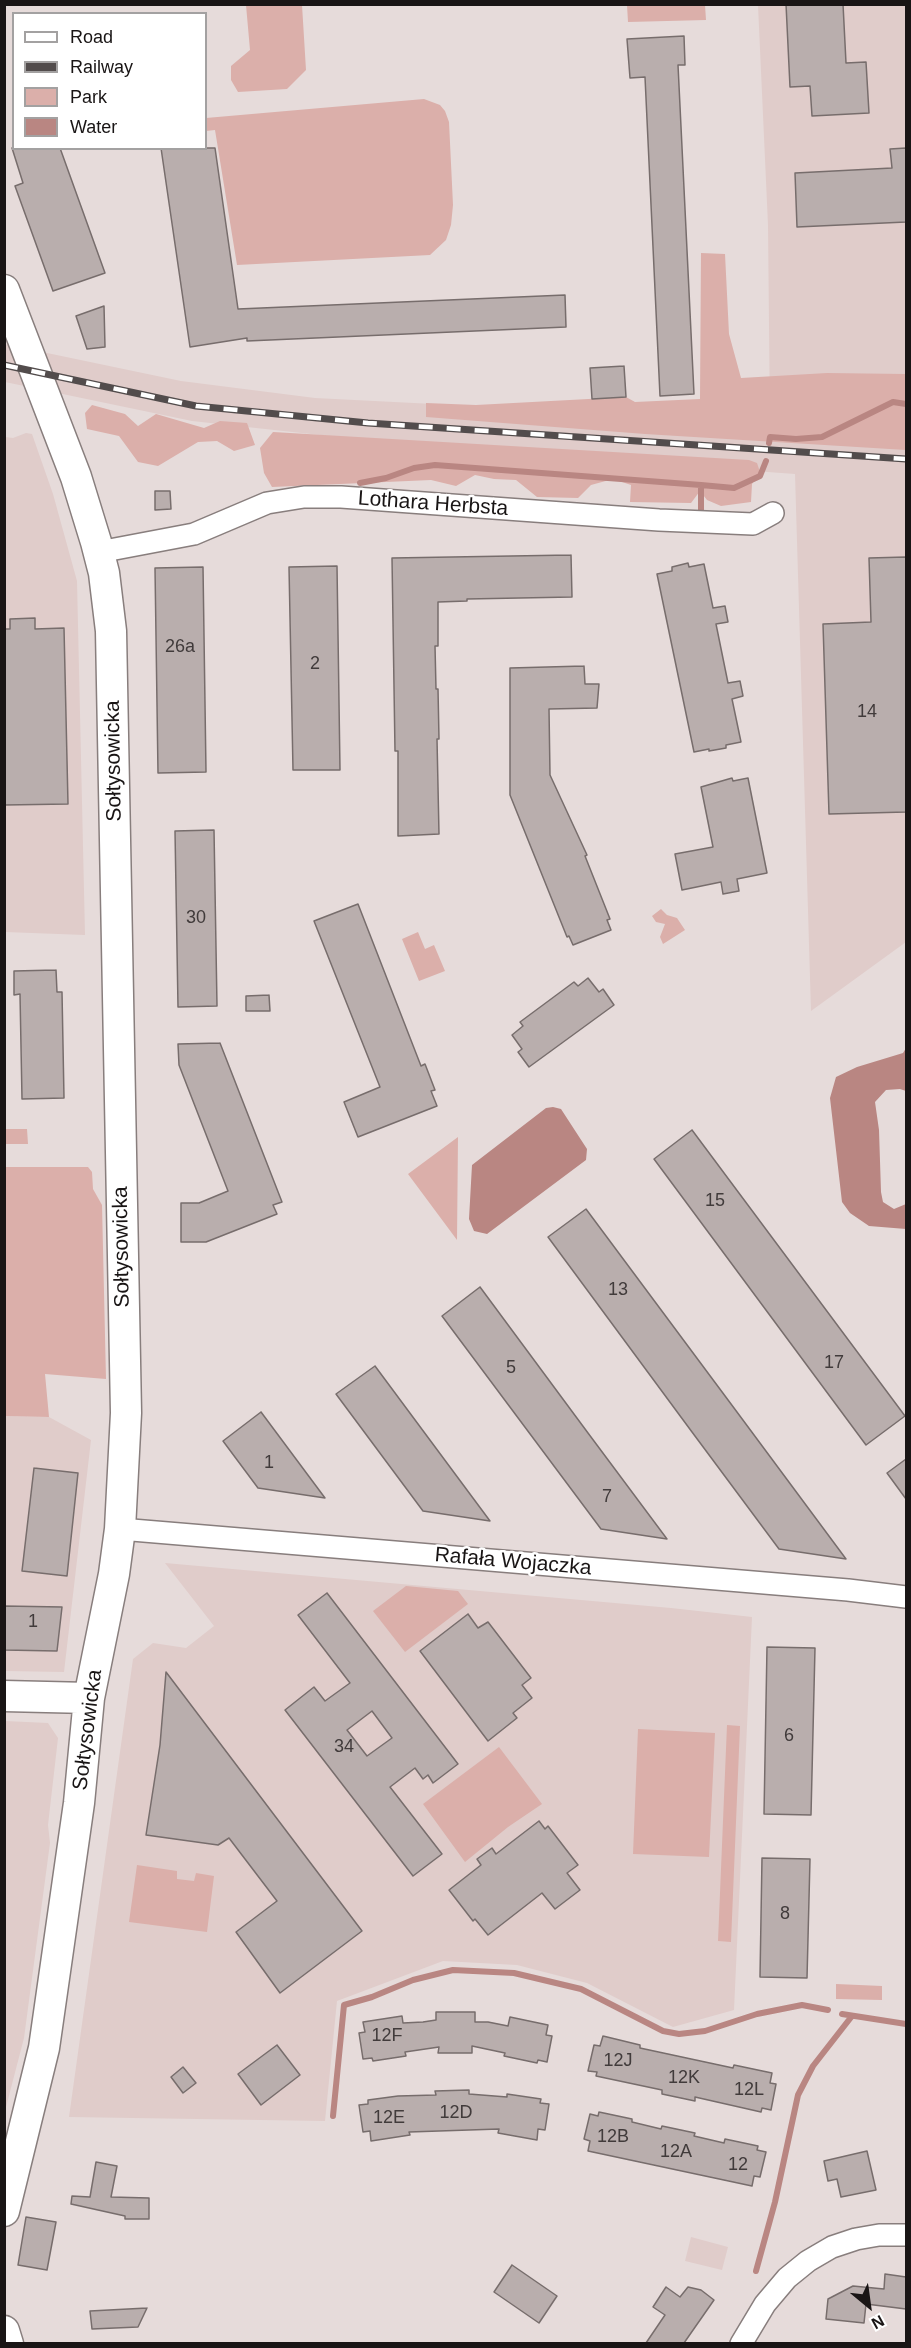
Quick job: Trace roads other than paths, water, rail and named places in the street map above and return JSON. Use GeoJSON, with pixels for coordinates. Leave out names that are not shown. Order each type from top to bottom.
{"type":"FeatureCollection","features":[{"type":"Feature","properties":{"kind":"street","name":"Sołtysowicka"},"geometry":{"type":"LineString","coordinates":[[4,290],[76,477],[104,573],[112,641],[126,1413],[120,1529],[114,1574],[89,1698],[80,1803],[44,2048],[4,2211]]}},
{"type":"Feature","properties":{"kind":"street","name":"Lothara Herbsta"},"geometry":{"type":"LineString","coordinates":[[99,552],[194,534],[267,503],[304,497],[341,497],[659,520],[753,524],[773,513]]}},
{"type":"Feature","properties":{"kind":"street","name":"Rafała Wojaczka"},"geometry":{"type":"LineString","coordinates":[[120,1529],[848,1590],[906,1598]]}},
{"type":"Feature","properties":{"kind":"street"},"geometry":{"type":"LineString","coordinates":[[4,1696],[89,1698]]}},
{"type":"Feature","properties":{"kind":"street"},"geometry":{"type":"LineString","coordinates":[[741,2343],[772,2295],[808,2261],[832,2247],[856,2239],[879,2235],[906,2235]]}},
{"type":"Feature","properties":{"kind":"street"},"geometry":{"type":"LineString","coordinates":[[4,2331],[8,2343]]}},
{"type":"Feature","properties":{"kind":"water"},"geometry":{"type":"Polygon","coordinates":[[[906,1048],[906,1091],[886,1090],[875,1102],[883,1202],[894,1209],[906,1204],[906,1229],[869,1226],[850,1213],[842,1202],[830,1098],[836,1077],[857,1067],[903,1053],[906,1048]]]}},
{"type":"Feature","properties":{"kind":"water"},"geometry":{"type":"Polygon","coordinates":[[[546,1108],[561,1109],[587,1149],[586,1160],[487,1234],[474,1231],[469,1219],[472,1165],[546,1108]]]}},
{"type":"Feature","properties":{"kind":"waterway"},"geometry":{"type":"LineString","coordinates":[[769,443],[770,437],[796,439],[822,437],[893,402],[906,404]]}},
{"type":"Feature","properties":{"kind":"waterway"},"geometry":{"type":"LineString","coordinates":[[701,513],[701,485],[734,488],[760,476],[766,461]]}},
{"type":"Feature","properties":{"kind":"waterway"},"geometry":{"type":"LineString","coordinates":[[360,483],[386,478],[414,468],[435,465],[701,485]]}},
{"type":"Feature","properties":{"kind":"waterway"},"geometry":{"type":"LineString","coordinates":[[333,2116],[344,2005],[372,1997],[413,1980],[453,1970],[514,1973],[581,1989],[663,2031],[679,2034],[705,2031],[757,2014],[802,2005],[828,2010]]}},
{"type":"Feature","properties":{"kind":"waterway"},"geometry":{"type":"LineString","coordinates":[[842,2014],[906,2024]]}},
{"type":"Feature","properties":{"kind":"waterway"},"geometry":{"type":"LineString","coordinates":[[756,2271],[775,2202],[798,2095],[813,2066],[852,2016]]}},
{"type":"Feature","properties":{"kind":"railway"},"geometry":{"type":"LineString","coordinates":[[4,365],[196,406],[368,423],[906,459]]}}]}
